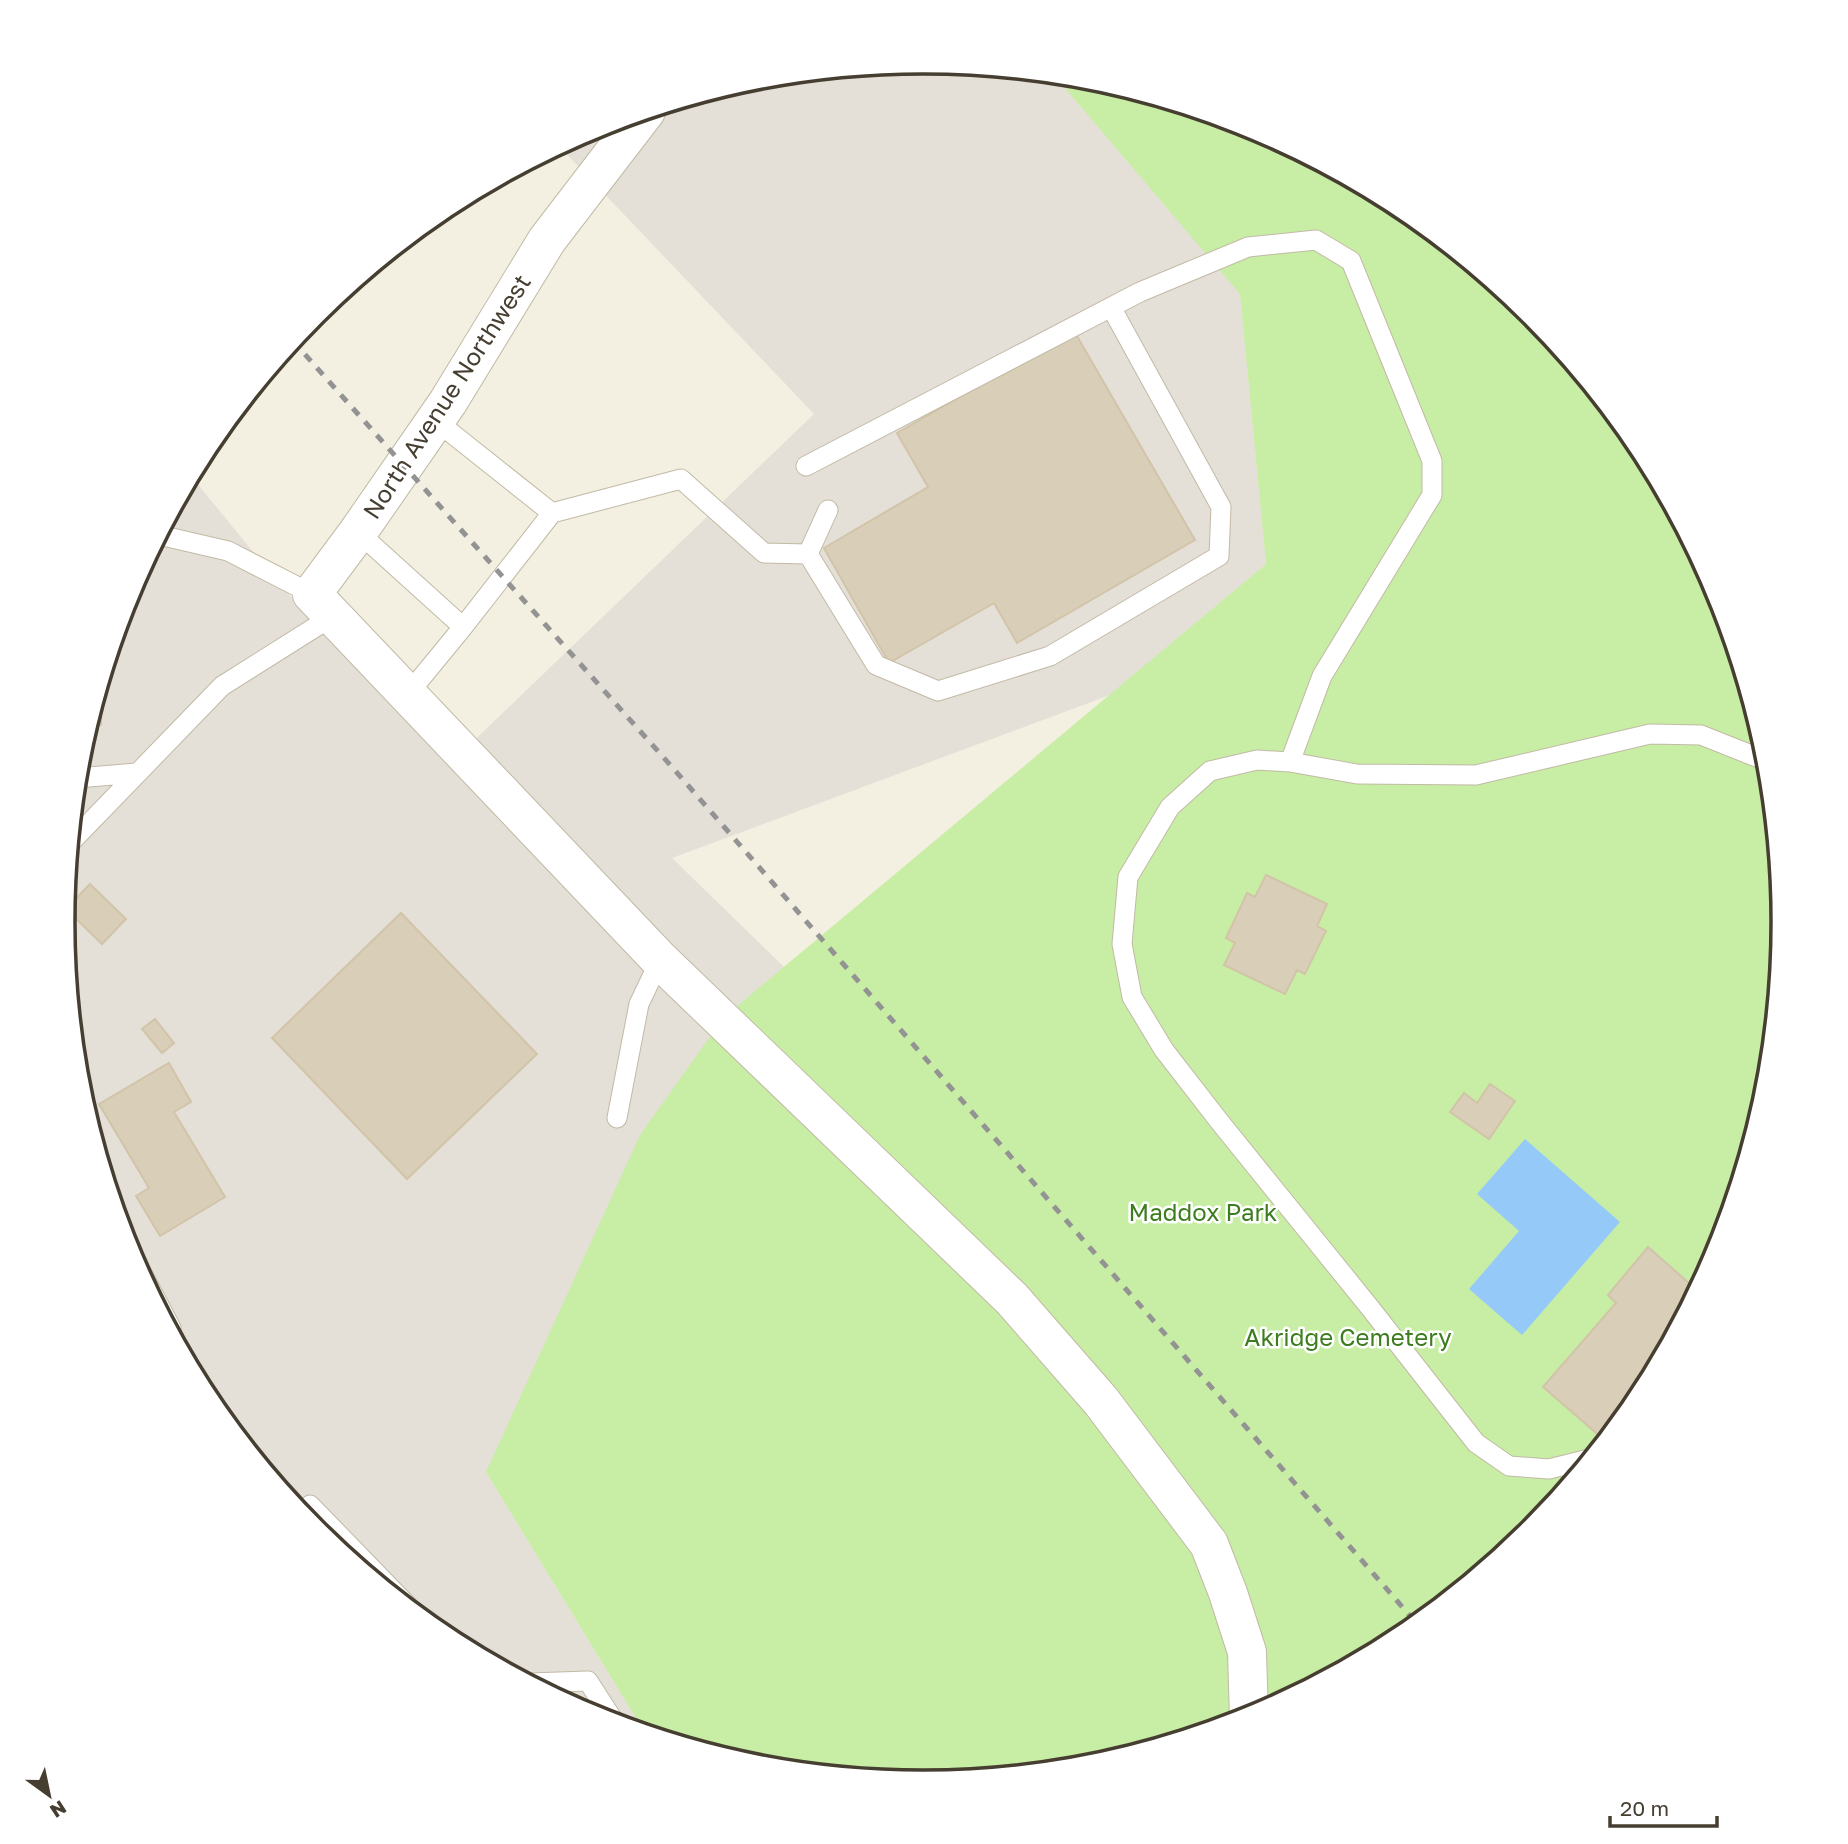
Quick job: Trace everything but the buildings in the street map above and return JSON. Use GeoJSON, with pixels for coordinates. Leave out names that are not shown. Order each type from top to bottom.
{"type":"FeatureCollection","features":[{"type":"Feature","properties":{"kind":"street","name":"North Avenue Northwest"},"geometry":{"type":"LineString","coordinates":[[322,605],[358,533],[435,420],[547,240],[636,125]]}},
{"type":"Feature","properties":{"kind":"street"},"geometry":{"type":"LineString","coordinates":[[322,605],[660,960],[1012,1298],[1101,1401],[1209,1544],[1247,1653],[1249,1706]]}},
{"type":"Feature","properties":{"kind":"lane"},"geometry":{"type":"LineString","coordinates":[[806,466],[1140,292],[1248,247],[1316,240],[1351,261],[1432,460],[1432,495],[1322,676],[1290,761]]}},
{"type":"Feature","properties":{"kind":"lane"},"geometry":{"type":"LineString","coordinates":[[808,554],[876,665],[938,691],[1050,656],[1219,556],[1221,507],[1111,307]]}},
{"type":"Feature","properties":{"kind":"lane"},"geometry":{"type":"LineString","coordinates":[[435,420],[552,513]]}},
{"type":"Feature","properties":{"kind":"lane"},"geometry":{"type":"LineString","coordinates":[[398,684],[463,626],[552,513],[681,479],[764,553],[808,554]]}},
{"type":"Feature","properties":{"kind":"lane"},"geometry":{"type":"LineString","coordinates":[[808,554],[828,510]]}},
{"type":"Feature","properties":{"kind":"lane"},"geometry":{"type":"LineString","coordinates":[[358,533],[463,626]]}},
{"type":"Feature","properties":{"kind":"lane"},"geometry":{"type":"LineString","coordinates":[[81,832],[222,686],[322,605],[228,551],[168,537]]}},
{"type":"Feature","properties":{"kind":"lane"},"geometry":{"type":"LineString","coordinates":[[1578,1462],[1549,1469],[1509,1466],[1476,1443],[1164,1050],[1132,997],[1122,944],[1128,877],[1170,807],[1210,771],[1256,760],[1290,761],[1357,774],[1476,775],[1650,734],[1701,735],[1756,757]]}},
{"type":"Feature","properties":{"kind":"lane"},"geometry":{"type":"LineString","coordinates":[[89,777],[137,773]]}},
{"type":"Feature","properties":{"kind":"lane"},"geometry":{"type":"LineString","coordinates":[[617,1118],[639,1004],[660,960]]}},
{"type":"Feature","properties":{"kind":"lane"},"geometry":{"type":"LineString","coordinates":[[310,1505],[349,1545]]}},
{"type":"Feature","properties":{"kind":"lane"},"geometry":{"type":"LineString","coordinates":[[548,1682],[588,1681],[606,1708]]}},
{"type":"Feature","properties":{"kind":"shaded area"},"geometry":{"type":"Polygon","coordinates":[[[869,75],[979,75],[1063,86],[1240,293],[1266,564],[1110,695],[672,858],[821,1003],[486,1472],[637,1720],[599,1706],[500,1657],[407,1595],[365,1560],[324,1522],[251,1439],[189,1346],[140,1247],[104,1142],[92,1088],[77,977],[75,922],[83,811],[104,702],[121,649],[140,597],[163,547],[198,484],[285,591],[457,757],[814,414],[566,153],[599,138],[704,102],[813,81],[869,75]]]}},
{"type":"Feature","properties":{"kind":"green space","name":"Maddox Park"},"geometry":{"type":"Polygon","coordinates":[[[1063,86],[1144,102],[1249,138],[1348,187],[1441,249],[1524,322],[1597,405],[1630,451],[1685,547],[1708,597],[1744,702],[1765,811],[1771,867],[1771,977],[1756,1088],[1744,1142],[1708,1247],[1659,1346],[1630,1393],[1597,1439],[1524,1522],[1441,1595],[1395,1628],[1348,1657],[1249,1706],[1144,1742],[1035,1763],[979,1769],[869,1769],[813,1763],[704,1742],[637,1720],[486,1472],[640,1135],[724,1017],[1266,564],[1240,294],[1063,86]]]}},
{"type":"Feature","properties":{"kind":"water"},"geometry":{"type":"Polygon","coordinates":[[[1525,1139],[1620,1222],[1522,1335],[1469,1289],[1519,1231],[1477,1194],[1525,1139]]]}},
{"type":"Feature","properties":{"kind":"railway"},"geometry":{"type":"LineString","coordinates":[[300,348],[672,767],[1411,1617]]}},
{"type":"Feature","properties":{"kind":"park label","name":"Akridge Cemetery"},"geometry":{"type":"Point","coordinates":[1348,1336]}}]}
